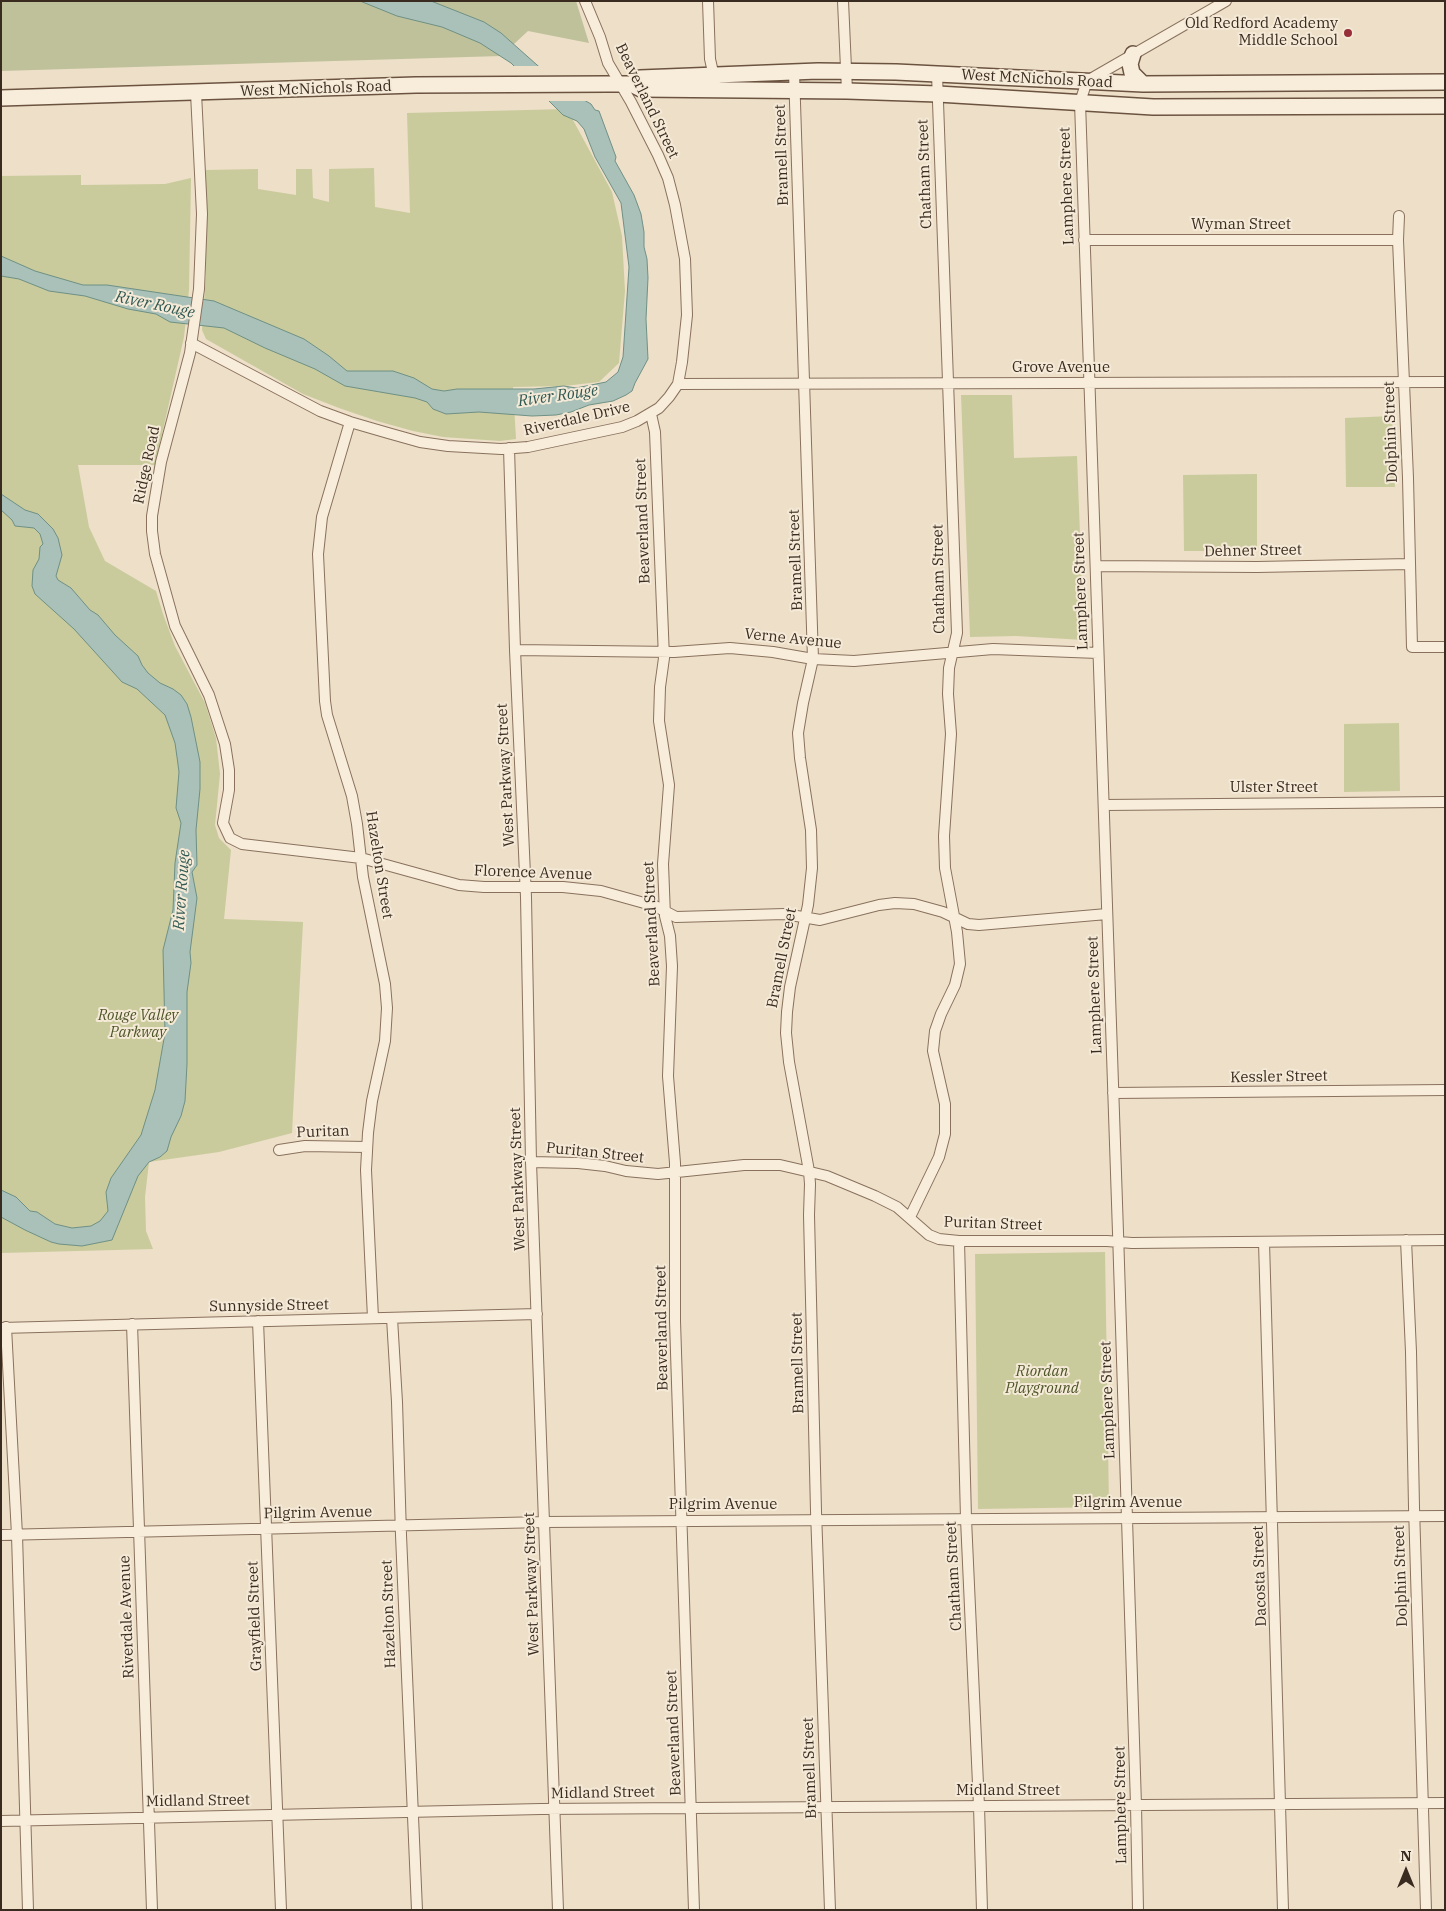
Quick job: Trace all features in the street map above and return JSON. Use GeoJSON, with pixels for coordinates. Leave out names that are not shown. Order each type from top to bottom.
{"type":"FeatureCollection","features":[{"type":"Feature","properties":{"kind":"main road"},"geometry":{"type":"LineString","coordinates":[[1133,54],[1130,64],[1132,73],[1148,84],[1153,107]]}},
{"type":"Feature","properties":{"kind":"main road","name":"West McNichols Road"},"geometry":{"type":"LineString","coordinates":[[1,98],[519,83],[619,84],[641,89],[794,72],[938,74],[1148,84],[1445,82]]}},
{"type":"Feature","properties":{"kind":"main road","name":"West McNichols Road"},"geometry":{"type":"LineString","coordinates":[[715,82],[795,92],[847,91],[938,94],[1153,107],[1445,106]]}},
{"type":"Feature","properties":{"kind":"main road"},"geometry":{"type":"LineString","coordinates":[[1190,84],[1190,107]]}},
{"type":"Feature","properties":{"kind":"street","name":"Beaverland Street"},"geometry":{"type":"LineString","coordinates":[[585,1],[600,37],[608,63],[651,138],[668,178],[676,205],[685,260],[687,315],[678,384],[670,397],[650,414],[655,432],[663,652],[659,708],[669,785],[663,864],[665,911],[670,936],[672,966],[668,1076],[675,1163],[675,1321],[694,1910]]}},
{"type":"Feature","properties":{"kind":"street"},"geometry":{"type":"LineString","coordinates":[[708,1],[710,59],[715,82]]}},
{"type":"Feature","properties":{"kind":"street"},"geometry":{"type":"LineString","coordinates":[[843,1],[847,91]]}},
{"type":"Feature","properties":{"kind":"street"},"geometry":{"type":"LineString","coordinates":[[1087,81],[1226,1]]}},
{"type":"Feature","properties":{"kind":"street","name":"Bramell Street"},"geometry":{"type":"LineString","coordinates":[[794,72],[814,659],[800,716],[798,733],[810,830],[812,868],[805,917],[786,1012],[786,1033],[789,1062],[809,1171],[817,1520],[830,1910]]}},
{"type":"Feature","properties":{"kind":"street","name":"Chatham Street"},"geometry":{"type":"LineString","coordinates":[[910,1217],[939,1157],[945,1134],[945,1104],[933,1052],[938,1023],[955,985],[960,964],[945,868],[944,836],[951,734],[948,668],[954,652],[957,634],[938,74]]}},
{"type":"Feature","properties":{"kind":"street","name":"Lamphere Street"},"geometry":{"type":"LineString","coordinates":[[1087,81],[1080,102],[1127,1518],[1138,1910]]}},
{"type":"Feature","properties":{"kind":"street","name":"Ridge Road"},"geometry":{"type":"LineString","coordinates":[[196,93],[202,214],[199,289],[192,340],[181,390],[161,462],[152,516],[152,531],[156,554],[175,626],[209,695],[225,744],[229,770],[227,805],[223,817],[226,831]]}},
{"type":"Feature","properties":{"kind":"street","name":"Dolphin Street"},"geometry":{"type":"LineString","coordinates":[[1399,216],[1398,240],[1412,647],[1445,647]]}},
{"type":"Feature","properties":{"kind":"street","name":"Wyman Street"},"geometry":{"type":"LineString","coordinates":[[1084,240],[1398,240]]}},
{"type":"Feature","properties":{"kind":"street","name":"Riverdale Drive"},"geometry":{"type":"LineString","coordinates":[[192,340],[302,402],[350,422],[420,442],[468,448],[528,447],[622,427],[650,414]]}},
{"type":"Feature","properties":{"kind":"street","name":"Grove Avenue"},"geometry":{"type":"LineString","coordinates":[[678,384],[1445,382]]}},
{"type":"Feature","properties":{"kind":"street","name":"Hazelton Street"},"geometry":{"type":"LineString","coordinates":[[350,422],[322,517],[318,554],[327,715],[352,796],[358,824],[363,877],[385,984],[387,1008],[385,1041],[372,1101],[367,1146],[366,1170],[373,1318]]}},
{"type":"Feature","properties":{"kind":"street","name":"West Parkway Street"},"geometry":{"type":"LineString","coordinates":[[509,448],[515,650],[526,886],[531,1162],[558,1910]]}},
{"type":"Feature","properties":{"kind":"street","name":"Dehner Street"},"geometry":{"type":"LineString","coordinates":[[1096,566],[1257,567],[1410,564]]}},
{"type":"Feature","properties":{"kind":"street","name":"Verne Avenue"},"geometry":{"type":"LineString","coordinates":[[515,650],[663,652],[730,648],[773,652],[814,659],[854,661],[993,649],[1098,653]]}},
{"type":"Feature","properties":{"kind":"street","name":"Ulster Street"},"geometry":{"type":"LineString","coordinates":[[1104,805],[1445,802]]}},
{"type":"Feature","properties":{"kind":"street","name":"Florence Avenue"},"geometry":{"type":"LineString","coordinates":[[226,831],[230,838],[242,844],[361,858],[459,885],[484,887],[563,886],[600,891],[656,906],[676,916],[785,914],[820,920],[896,902],[914,904],[943,912],[968,924],[993,925],[1070,916],[1107,914]]}},
{"type":"Feature","properties":{"kind":"street","name":"Kessler Street"},"geometry":{"type":"LineString","coordinates":[[1113,1093],[1445,1090]]}},
{"type":"Feature","properties":{"kind":"street","name":"Puritan"},"geometry":{"type":"LineString","coordinates":[[279,1150],[306,1146],[367,1146]]}},
{"type":"Feature","properties":{"kind":"street","name":"Puritan Street"},"geometry":{"type":"LineString","coordinates":[[531,1162],[578,1163],[646,1173],[675,1173],[758,1164],[809,1171],[875,1196],[896,1207],[929,1235],[939,1239],[959,1241],[1132,1243],[1445,1240]]}},
{"type":"Feature","properties":{"kind":"street","name":"Dolphin Street"},"geometry":{"type":"LineString","coordinates":[[1406,1240],[1411,1352],[1426,1910]]}},
{"type":"Feature","properties":{"kind":"street","name":"Chatham Street"},"geometry":{"type":"LineString","coordinates":[[959,1241],[966,1519],[980,1806],[982,1910]]}},
{"type":"Feature","properties":{"kind":"street","name":"Dacosta Street"},"geometry":{"type":"LineString","coordinates":[[1264,1242],[1284,1910]]}},
{"type":"Feature","properties":{"kind":"street","name":"Sunnyside Street"},"geometry":{"type":"LineString","coordinates":[[4,1327],[537,1314]]}},
{"type":"Feature","properties":{"kind":"street","name":"Hazelton Street"},"geometry":{"type":"LineString","coordinates":[[392,1318],[398,1402],[401,1526],[418,1910]]}},
{"type":"Feature","properties":{"kind":"street","name":"Grayfield Street"},"geometry":{"type":"LineString","coordinates":[[258,1321],[281,1910]]}},
{"type":"Feature","properties":{"kind":"street","name":"Riverdale Avenue"},"geometry":{"type":"LineString","coordinates":[[132,1324],[152,1910]]}},
{"type":"Feature","properties":{"kind":"street"},"geometry":{"type":"LineString","coordinates":[[4,1327],[17,1534],[28,1910]]}},
{"type":"Feature","properties":{"kind":"street","name":"Pilgrim Avenue"},"geometry":{"type":"LineString","coordinates":[[1,1535],[682,1520],[1445,1516]]}},
{"type":"Feature","properties":{"kind":"street","name":"Midland Street"},"geometry":{"type":"LineString","coordinates":[[1,1821],[413,1811],[691,1807],[1445,1803]]}},
{"type":"Feature","properties":{"kind":"green space"},"geometry":{"type":"Polygon","coordinates":[[[1,1],[576,1],[589,43],[528,31],[501,56],[1,71],[1,1]]]}},
{"type":"Feature","properties":{"kind":"green space"},"geometry":{"type":"Polygon","coordinates":[[[567,109],[612,192],[622,236],[625,291],[619,363],[599,382],[564,386],[513,387],[516,439],[500,441],[443,437],[377,421],[303,394],[206,339],[202,330],[206,275],[206,170],[258,169],[258,189],[296,195],[296,169],[312,169],[313,198],[329,202],[329,169],[374,168],[375,207],[410,213],[407,113],[567,109]]]}},
{"type":"Feature","properties":{"kind":"green space","name":"Rouge Valley Parkway"},"geometry":{"type":"Polygon","coordinates":[[[81,175],[81,185],[165,184],[191,178],[189,290],[184,337],[155,465],[78,465],[89,527],[105,561],[156,591],[175,646],[205,703],[216,738],[220,774],[215,825],[219,838],[231,850],[224,919],[303,922],[292,1133],[219,1152],[149,1162],[145,1197],[146,1231],[153,1249],[1,1253],[1,176],[81,175]]]}},
{"type":"Feature","properties":{"kind":"green space"},"geometry":{"type":"Polygon","coordinates":[[[961,395],[1012,395],[1014,458],[1077,456],[1084,640],[1016,636],[970,637],[961,395]]]}},
{"type":"Feature","properties":{"kind":"green space"},"geometry":{"type":"Polygon","coordinates":[[[1392,416],[1395,487],[1346,487],[1345,418],[1392,416]]]}},
{"type":"Feature","properties":{"kind":"green space"},"geometry":{"type":"Polygon","coordinates":[[[1257,474],[1257,551],[1184,551],[1183,475],[1257,474]]]}},
{"type":"Feature","properties":{"kind":"green space"},"geometry":{"type":"Polygon","coordinates":[[[1399,723],[1400,791],[1344,792],[1344,724],[1399,723]]]}},
{"type":"Feature","properties":{"kind":"green space","name":"Riordan Playground"},"geometry":{"type":"Polygon","coordinates":[[[1105,1252],[1109,1507],[978,1509],[975,1254],[1105,1252]]]}},
{"type":"Feature","properties":{"kind":"water","name":"River Rouge"},"geometry":{"type":"Polygon","coordinates":[[[360,1],[431,1],[484,22],[501,33],[563,88],[591,104],[595,110],[599,111],[616,157],[615,161],[634,195],[641,214],[644,232],[648,278],[646,319],[648,359],[632,391],[613,401],[589,405],[556,415],[532,416],[479,412],[446,414],[433,409],[427,402],[415,398],[345,386],[315,369],[224,328],[170,322],[156,314],[128,309],[85,296],[49,291],[19,279],[1,276],[1,256],[35,271],[83,285],[107,285],[214,301],[304,339],[347,371],[393,371],[414,378],[432,389],[444,391],[457,389],[534,389],[564,386],[576,388],[606,382],[618,372],[623,357],[629,267],[621,203],[595,157],[584,129],[577,121],[563,115],[511,63],[480,43],[442,27],[397,16],[360,1]]]}},
{"type":"Feature","properties":{"kind":"water","name":"River Rouge"},"geometry":{"type":"Polygon","coordinates":[[[1,494],[25,510],[38,514],[53,529],[58,538],[62,555],[56,576],[58,580],[71,588],[90,610],[98,615],[115,635],[138,656],[148,673],[160,683],[181,695],[187,704],[191,717],[200,762],[200,789],[196,830],[197,865],[192,872],[197,898],[187,992],[185,1101],[167,1151],[149,1162],[138,1176],[112,1240],[82,1246],[51,1242],[1,1217],[1,1190],[16,1197],[30,1211],[37,1212],[55,1224],[72,1228],[91,1226],[100,1221],[108,1211],[106,1192],[111,1178],[141,1135],[155,1090],[165,1033],[163,950],[173,910],[175,863],[181,823],[176,808],[179,772],[175,743],[165,715],[137,689],[122,682],[74,629],[35,594],[32,586],[33,570],[39,559],[40,547],[43,544],[40,534],[34,528],[15,526],[12,520],[1,510],[1,494]]]}},
{"type":"Feature","properties":{"kind":"pier"},"geometry":{"type":"Polygon","coordinates":[[[512,66],[541,66],[565,86],[591,101],[544,101],[512,66]]]}},
{"type":"Feature","properties":{"kind":"place","name":"Old Redford Academy Middle School"},"geometry":{"type":"Point","coordinates":[1348,33]}}]}
